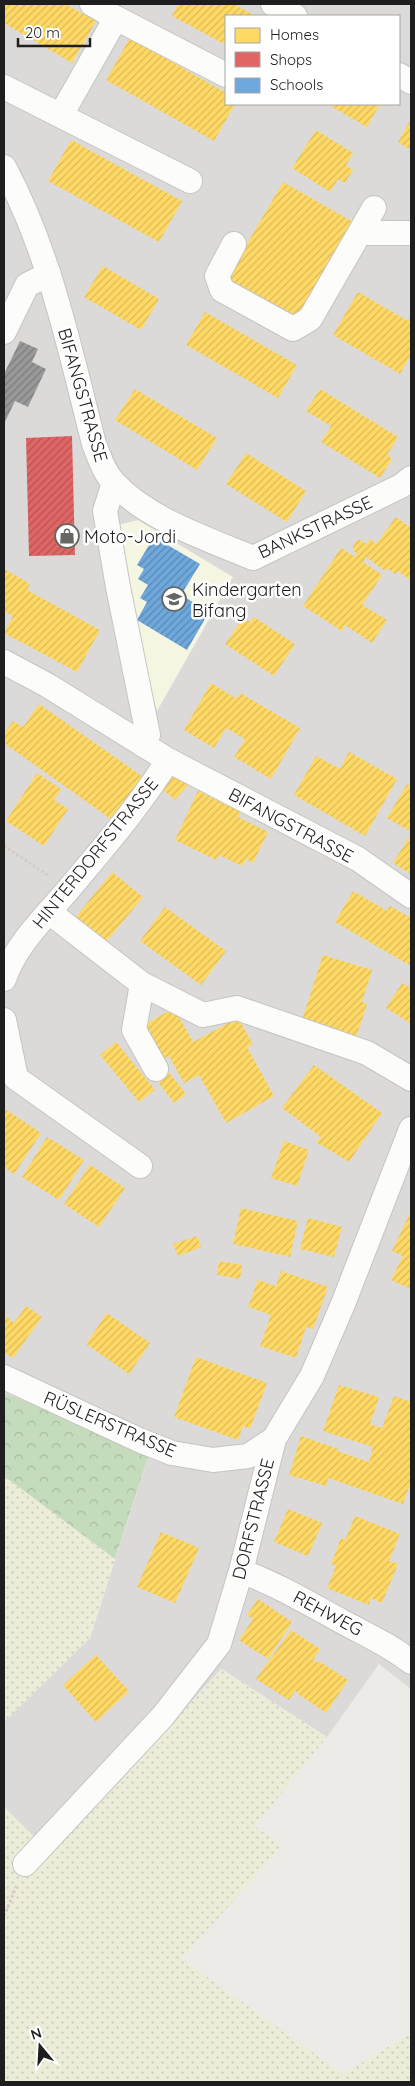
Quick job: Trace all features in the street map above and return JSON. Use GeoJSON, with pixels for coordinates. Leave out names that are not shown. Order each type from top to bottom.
{"type":"FeatureCollection","features":[{"type":"Feature","properties":{"kind":"street"},"geometry":{"type":"LineString","coordinates":[[92,4],[225,74]]}},
{"type":"Feature","properties":{"kind":"street"},"geometry":{"type":"LineString","coordinates":[[273,4],[294,15]]}},
{"type":"Feature","properties":{"kind":"street"},"geometry":{"type":"LineString","coordinates":[[61,115],[116,18]]}},
{"type":"Feature","properties":{"kind":"street"},"geometry":{"type":"LineString","coordinates":[[400,75],[411,82]]}},
{"type":"Feature","properties":{"kind":"street"},"geometry":{"type":"LineString","coordinates":[[4,87],[190,181]]}},
{"type":"Feature","properties":{"kind":"street","name":"BIFANGSTRASSE"},"geometry":{"type":"LineString","coordinates":[[4,167],[19,195],[49,274],[94,444],[102,466],[114,483],[105,511],[118,587],[148,735],[143,745]]}},
{"type":"Feature","properties":{"kind":"street"},"geometry":{"type":"LineString","coordinates":[[234,244],[217,276],[222,290],[293,329],[310,319],[374,208]]}},
{"type":"Feature","properties":{"kind":"street"},"geometry":{"type":"LineString","coordinates":[[361,233],[411,233]]}},
{"type":"Feature","properties":{"kind":"street"},"geometry":{"type":"LineString","coordinates":[[4,332],[27,285],[49,274]]}},
{"type":"Feature","properties":{"kind":"street","name":"BANKSTRASSE"},"geometry":{"type":"LineString","coordinates":[[114,483],[132,499],[180,528],[253,558],[401,486],[411,478]]}},
{"type":"Feature","properties":{"kind":"street","name":"BIFANGSTRASSE"},"geometry":{"type":"LineString","coordinates":[[4,662],[47,685],[168,760],[358,859],[411,896]]}},
{"type":"Feature","properties":{"kind":"street","name":"HINTERDORFSTRASSE"},"geometry":{"type":"LineString","coordinates":[[4,979],[12,940],[49,912],[120,827],[152,786],[168,760]]}},
{"type":"Feature","properties":{"kind":"street"},"geometry":{"type":"LineString","coordinates":[[49,912],[142,984],[203,1015],[237,1008],[367,1053],[411,1078]]}},
{"type":"Feature","properties":{"kind":"street"},"geometry":{"type":"LineString","coordinates":[[142,984],[134,1030],[156,1069]]}},
{"type":"Feature","properties":{"kind":"street"},"geometry":{"type":"LineString","coordinates":[[4,1020],[16,1078],[140,1166]]}},
{"type":"Feature","properties":{"kind":"street","name":"DORFSTRASSE"},"geometry":{"type":"LineString","coordinates":[[25,1864],[163,1716],[219,1644],[241,1571],[274,1438],[312,1376],[343,1304],[411,1129]]}},
{"type":"Feature","properties":{"kind":"street","name":"RÜSLERSTRASSE"},"geometry":{"type":"LineString","coordinates":[[4,1377],[139,1440],[172,1453],[213,1460],[248,1456],[274,1438]]}},
{"type":"Feature","properties":{"kind":"street","name":"REHWEG"},"geometry":{"type":"LineString","coordinates":[[241,1571],[296,1596],[389,1647],[411,1662]]}},
{"type":"Feature","properties":{"kind":"path"},"geometry":{"type":"LineString","coordinates":[[4,846],[68,889]]}},
{"type":"Feature","properties":{"kind":"path"},"geometry":{"type":"LineString","coordinates":[[4,1916],[25,1864]]}},
{"type":"Feature","properties":{"kind":"shaded area"},"geometry":{"type":"Polygon","coordinates":[[[4,4],[411,4],[411,1689],[379,1664],[327,1737],[221,1669],[51,1854],[4,1807],[4,1722],[90,1638],[150,1452],[4,1393],[4,4]]]}},
{"type":"Feature","properties":{"kind":"shaded area","name":"Kindergarten Bifang"},"geometry":{"type":"Polygon","coordinates":[[[138,520],[233,577],[157,711],[130,621],[115,526],[138,520]]]}},
{"type":"Feature","properties":{"kind":"shaded area"},"geometry":{"type":"Polygon","coordinates":[[[4,1478],[11,1481],[115,1559],[90,1638],[4,1722],[4,1478]]]}},
{"type":"Feature","properties":{"kind":"shaded area"},"geometry":{"type":"Polygon","coordinates":[[[222,1669],[327,1737],[255,1826],[282,1846],[182,1959],[343,2074],[411,2033],[411,2082],[4,2082],[4,1807],[51,1854],[222,1669]]]}},
{"type":"Feature","properties":{"kind":"green space"},"geometry":{"type":"Polygon","coordinates":[[[4,1393],[150,1451],[115,1559],[11,1481],[4,1478],[4,1393]]]}},
{"type":"Feature","properties":{"kind":"building: Homes"},"geometry":{"type":"Polygon","coordinates":[[[4,4],[65,4],[96,21],[72,63],[4,23],[4,4]]]}},
{"type":"Feature","properties":{"kind":"building: Homes"},"geometry":{"type":"Polygon","coordinates":[[[178,4],[233,4],[254,15],[225,15],[225,44],[172,16],[178,4]]]}},
{"type":"Feature","properties":{"kind":"building: Homes"},"geometry":{"type":"Polygon","coordinates":[[[130,38],[225,92],[225,105],[234,105],[214,141],[106,80],[130,38]]]}},
{"type":"Feature","properties":{"kind":"building: Homes"},"geometry":{"type":"Polygon","coordinates":[[[329,105],[379,105],[367,127],[329,105]]]}},
{"type":"Feature","properties":{"kind":"building: Homes"},"geometry":{"type":"Polygon","coordinates":[[[411,119],[411,150],[398,142],[411,119]]]}},
{"type":"Feature","properties":{"kind":"building: Homes"},"geometry":{"type":"Polygon","coordinates":[[[316,130],[353,153],[346,165],[353,170],[345,183],[338,179],[330,192],[292,168],[316,130]]]}},
{"type":"Feature","properties":{"kind":"building: Homes"},"geometry":{"type":"Polygon","coordinates":[[[71,140],[182,201],[159,242],[48,181],[71,140]]]}},
{"type":"Feature","properties":{"kind":"building: Homes"},"geometry":{"type":"Polygon","coordinates":[[[283,182],[353,222],[298,319],[227,278],[283,182]]]}},
{"type":"Feature","properties":{"kind":"building: Homes"},"geometry":{"type":"Polygon","coordinates":[[[103,266],[159,299],[141,330],[84,297],[103,266]]]}},
{"type":"Feature","properties":{"kind":"building: Homes"},"geometry":{"type":"Polygon","coordinates":[[[358,292],[408,321],[411,315],[411,354],[400,374],[333,335],[358,292]]]}},
{"type":"Feature","properties":{"kind":"building: Homes"},"geometry":{"type":"Polygon","coordinates":[[[205,312],[297,365],[278,398],[186,345],[205,312]]]}},
{"type":"Feature","properties":{"kind":"building: Homes"},"geometry":{"type":"Polygon","coordinates":[[[135,389],[217,438],[197,470],[115,420],[135,389]]]}},
{"type":"Feature","properties":{"kind":"building: Homes"},"geometry":{"type":"Polygon","coordinates":[[[320,389],[398,437],[387,455],[392,459],[380,478],[321,442],[331,426],[306,411],[320,389]]]}},
{"type":"Feature","properties":{"kind":"building: Homes"},"geometry":{"type":"Polygon","coordinates":[[[246,453],[306,491],[287,522],[226,484],[246,453]]]}},
{"type":"Feature","properties":{"kind":"building: Homes"},"geometry":{"type":"Polygon","coordinates":[[[396,517],[411,528],[411,581],[398,571],[395,574],[387,568],[385,571],[366,557],[363,562],[382,575],[362,605],[387,620],[372,643],[345,625],[342,631],[303,606],[341,548],[355,557],[357,553],[353,551],[353,546],[356,541],[360,540],[366,544],[370,539],[376,544],[396,517]]]}},
{"type":"Feature","properties":{"kind":"building: Homes"},"geometry":{"type":"Polygon","coordinates":[[[4,569],[30,584],[27,590],[100,630],[77,672],[4,633],[13,616],[4,611],[4,569]]]}},
{"type":"Feature","properties":{"kind":"building: Homes"},"geometry":{"type":"Polygon","coordinates":[[[254,617],[295,644],[274,676],[225,644],[243,618],[250,622],[254,617]]]}},
{"type":"Feature","properties":{"kind":"building: Homes"},"geometry":{"type":"Polygon","coordinates":[[[211,683],[237,699],[240,693],[300,728],[271,779],[234,757],[245,739],[226,728],[214,748],[184,730],[211,683]]]}},
{"type":"Feature","properties":{"kind":"building: Homes"},"geometry":{"type":"Polygon","coordinates":[[[39,704],[143,777],[112,820],[4,743],[4,734],[13,721],[23,727],[39,704]]]}},
{"type":"Feature","properties":{"kind":"building: Homes"},"geometry":{"type":"Polygon","coordinates":[[[349,752],[397,779],[365,836],[294,795],[316,756],[340,769],[349,752]]]}},
{"type":"Feature","properties":{"kind":"building: Homes"},"geometry":{"type":"Polygon","coordinates":[[[37,773],[61,789],[54,800],[68,809],[44,846],[6,821],[37,773]]]}},
{"type":"Feature","properties":{"kind":"building: Homes"},"geometry":{"type":"Polygon","coordinates":[[[173,773],[188,785],[175,800],[160,787],[173,773]]]}},
{"type":"Feature","properties":{"kind":"building: Homes"},"geometry":{"type":"Polygon","coordinates":[[[407,784],[411,787],[411,825],[408,830],[387,818],[407,784]]]}},
{"type":"Feature","properties":{"kind":"building: Homes"},"geometry":{"type":"Polygon","coordinates":[[[198,791],[241,812],[238,817],[268,832],[253,863],[246,859],[242,866],[219,855],[216,860],[175,840],[198,791]]]}},
{"type":"Feature","properties":{"kind":"building: Homes"},"geometry":{"type":"Polygon","coordinates":[[[411,834],[411,874],[393,863],[411,834]]]}},
{"type":"Feature","properties":{"kind":"building: Homes"},"geometry":{"type":"Polygon","coordinates":[[[112,872],[143,897],[106,942],[76,917],[112,872]]]}},
{"type":"Feature","properties":{"kind":"building: Homes"},"geometry":{"type":"Polygon","coordinates":[[[353,891],[387,911],[390,906],[411,918],[411,966],[335,922],[353,891]]]}},
{"type":"Feature","properties":{"kind":"building: Homes"},"geometry":{"type":"Polygon","coordinates":[[[165,907],[226,951],[201,985],[140,941],[165,907]]]}},
{"type":"Feature","properties":{"kind":"building: Homes"},"geometry":{"type":"Polygon","coordinates":[[[323,955],[372,970],[362,1002],[367,1004],[356,1038],[302,1020],[323,955]]]}},
{"type":"Feature","properties":{"kind":"building: Homes"},"geometry":{"type":"Polygon","coordinates":[[[402,983],[411,988],[410,1023],[386,1008],[402,983]]]}},
{"type":"Feature","properties":{"kind":"building: Homes"},"geometry":{"type":"Polygon","coordinates":[[[174,1008],[193,1042],[238,1018],[253,1044],[247,1047],[274,1096],[226,1123],[199,1075],[184,1083],[169,1056],[161,1060],[142,1026],[174,1008]]]}},
{"type":"Feature","properties":{"kind":"building: Homes"},"geometry":{"type":"Polygon","coordinates":[[[116,1042],[155,1090],[139,1102],[100,1055],[116,1042]]]}},
{"type":"Feature","properties":{"kind":"building: Homes"},"geometry":{"type":"Polygon","coordinates":[[[314,1065],[382,1113],[349,1162],[316,1142],[321,1137],[282,1108],[314,1065]]]}},
{"type":"Feature","properties":{"kind":"building: Homes"},"geometry":{"type":"Polygon","coordinates":[[[167,1070],[186,1094],[174,1103],[156,1079],[167,1070]]]}},
{"type":"Feature","properties":{"kind":"building: Homes"},"geometry":{"type":"Polygon","coordinates":[[[5,1109],[41,1133],[14,1174],[4,1167],[5,1109]]]}},
{"type":"Feature","properties":{"kind":"building: Homes"},"geometry":{"type":"Polygon","coordinates":[[[47,1137],[84,1160],[59,1200],[22,1177],[47,1137]]]}},
{"type":"Feature","properties":{"kind":"building: Homes"},"geometry":{"type":"Polygon","coordinates":[[[284,1141],[309,1150],[297,1186],[271,1178],[284,1141]]]}},
{"type":"Feature","properties":{"kind":"building: Homes"},"geometry":{"type":"Polygon","coordinates":[[[90,1165],[125,1188],[99,1227],[64,1204],[90,1165]]]}},
{"type":"Feature","properties":{"kind":"building: Homes"},"geometry":{"type":"Polygon","coordinates":[[[241,1208],[298,1221],[290,1257],[233,1244],[241,1208]]]}},
{"type":"Feature","properties":{"kind":"building: Homes"},"geometry":{"type":"Polygon","coordinates":[[[411,1211],[411,1289],[391,1280],[403,1256],[392,1251],[411,1211]]]}},
{"type":"Feature","properties":{"kind":"building: Homes"},"geometry":{"type":"Polygon","coordinates":[[[308,1218],[342,1227],[334,1257],[300,1249],[308,1218]]]}},
{"type":"Feature","properties":{"kind":"building: Homes"},"geometry":{"type":"Polygon","coordinates":[[[197,1236],[201,1247],[178,1256],[173,1244],[197,1236]]]}},
{"type":"Feature","properties":{"kind":"building: Homes"},"geometry":{"type":"Polygon","coordinates":[[[219,1261],[242,1265],[240,1279],[217,1275],[219,1261]]]}},
{"type":"Feature","properties":{"kind":"building: Homes"},"geometry":{"type":"Polygon","coordinates":[[[281,1271],[328,1287],[313,1329],[306,1327],[296,1358],[260,1346],[271,1315],[248,1307],[258,1280],[276,1286],[281,1271]]]}},
{"type":"Feature","properties":{"kind":"building: Homes"},"geometry":{"type":"Polygon","coordinates":[[[26,1306],[42,1317],[13,1358],[4,1352],[4,1315],[14,1323],[26,1306]]]}},
{"type":"Feature","properties":{"kind":"building: Homes"},"geometry":{"type":"Polygon","coordinates":[[[107,1313],[150,1343],[129,1374],[86,1344],[107,1313]]]}},
{"type":"Feature","properties":{"kind":"building: Homes"},"geometry":{"type":"Polygon","coordinates":[[[196,1357],[267,1383],[250,1429],[243,1426],[238,1440],[174,1417],[196,1357]]]}},
{"type":"Feature","properties":{"kind":"building: Homes"},"geometry":{"type":"Polygon","coordinates":[[[339,1385],[379,1397],[370,1424],[382,1428],[394,1396],[411,1402],[411,1481],[403,1504],[328,1478],[326,1486],[289,1475],[301,1436],[369,1462],[373,1447],[323,1431],[339,1385]]]}},
{"type":"Feature","properties":{"kind":"building: Homes"},"geometry":{"type":"Polygon","coordinates":[[[288,1509],[322,1523],[308,1556],[274,1542],[288,1509]]]}},
{"type":"Feature","properties":{"kind":"building: Homes"},"geometry":{"type":"Polygon","coordinates":[[[355,1516],[400,1534],[389,1561],[398,1564],[382,1603],[371,1598],[369,1605],[327,1588],[336,1566],[331,1564],[341,1538],[345,1540],[355,1516]]]}},
{"type":"Feature","properties":{"kind":"building: Homes"},"geometry":{"type":"Polygon","coordinates":[[[161,1532],[199,1548],[175,1603],[137,1587],[161,1532]]]}},
{"type":"Feature","properties":{"kind":"building: Homes"},"geometry":{"type":"Polygon","coordinates":[[[258,1599],[292,1622],[268,1659],[239,1640],[253,1619],[247,1615],[258,1599]]]}},
{"type":"Feature","properties":{"kind":"building: Homes"},"geometry":{"type":"Polygon","coordinates":[[[291,1630],[320,1649],[313,1660],[318,1663],[319,1661],[348,1680],[326,1713],[295,1691],[289,1700],[256,1679],[291,1630]]]}},
{"type":"Feature","properties":{"kind":"building: Homes"},"geometry":{"type":"Polygon","coordinates":[[[96,1655],[129,1691],[96,1722],[63,1685],[96,1655]]]}},
{"type":"Feature","properties":{"kind":"building: Shops"},"geometry":{"type":"Polygon","coordinates":[[[72,436],[75,555],[29,556],[26,438],[72,436]]]}},
{"type":"Feature","properties":{"kind":"building: Schools"},"geometry":{"type":"Polygon","coordinates":[[[154,537],[200,564],[181,595],[209,612],[187,650],[137,620],[147,602],[140,598],[148,585],[138,579],[144,569],[137,565],[154,537]]]}},
{"type":"Feature","properties":{"kind":"building: Industry"},"geometry":{"type":"Polygon","coordinates":[[[20,341],[38,349],[32,362],[46,369],[28,407],[15,401],[4,424],[4,374],[20,341]]]}},
{"type":"Feature","properties":{"kind":"place","name":"Moto-Jordi"},"geometry":{"type":"Point","coordinates":[67,536]}},
{"type":"Feature","properties":{"kind":"place","name":"Kindergarten Bifang"},"geometry":{"type":"Point","coordinates":[174,599]}}]}
